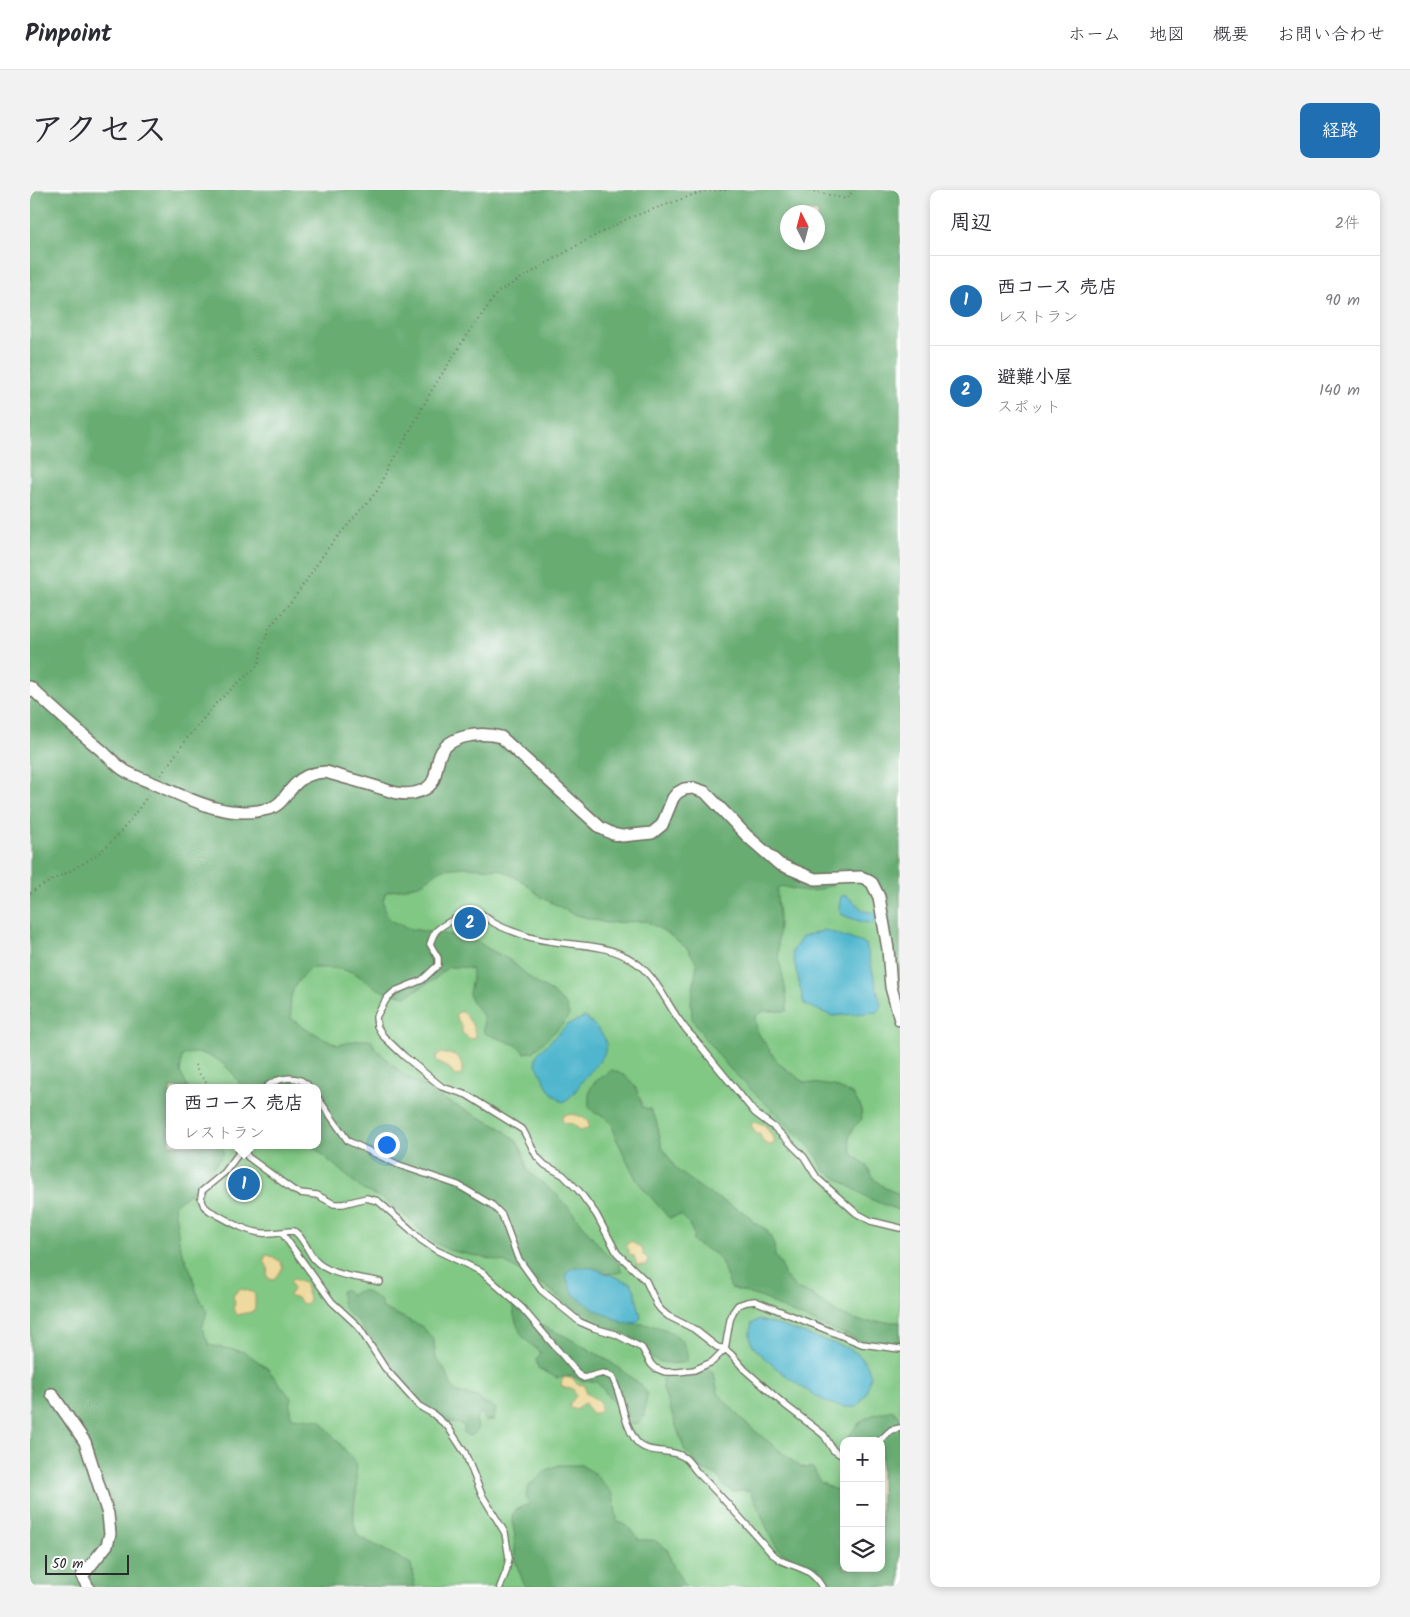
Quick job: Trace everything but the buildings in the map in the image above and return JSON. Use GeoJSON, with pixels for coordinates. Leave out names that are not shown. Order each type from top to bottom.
{"type":"FeatureCollection","features":[{"type":"Feature","properties":{"kind":"street"},"geometry":{"type":"LineString","coordinates":[[30,687],[126,772],[205,806],[233,812],[259,811],[275,806],[292,785],[318,772],[326,772],[396,794],[416,792],[430,785],[436,775],[440,756],[445,748],[455,740],[463,737],[484,735],[501,737],[602,828],[613,834],[622,836],[652,833],[662,824],[677,793],[684,789],[693,788],[705,792],[747,836],[779,864],[814,879],[861,877],[872,883],[879,897],[888,949],[891,986],[900,1020]]}},
{"type":"Feature","properties":{"kind":"street"},"geometry":{"type":"LineString","coordinates":[[52,1394],[85,1442],[108,1514],[110,1534],[107,1544],[82,1576],[88,1587]]}},
{"type":"Feature","properties":{"kind":"lane"},"geometry":{"type":"LineString","coordinates":[[482,906],[477,912],[448,923],[436,931],[430,944],[438,958],[438,965],[422,980],[395,991],[387,998],[376,1017],[377,1026],[383,1036],[442,1087],[467,1095],[523,1130],[537,1157],[545,1165],[563,1175],[579,1191],[596,1214],[613,1247],[646,1280],[661,1310],[668,1316],[694,1329],[717,1347],[725,1349],[742,1372],[827,1438],[831,1451],[840,1455]]}},
{"type":"Feature","properties":{"kind":"lane"},"geometry":{"type":"LineString","coordinates":[[477,912],[493,923],[526,936],[541,940],[615,950],[636,962],[659,986],[681,1026],[693,1037],[755,1113],[775,1128],[804,1157],[817,1178],[856,1213],[871,1221],[900,1228]]}},
{"type":"Feature","properties":{"kind":"lane"},"geometry":{"type":"LineString","coordinates":[[269,1084],[294,1077],[308,1084]]}},
{"type":"Feature","properties":{"kind":"lane"},"geometry":{"type":"LineString","coordinates":[[321,1102],[348,1141],[399,1165],[458,1185],[492,1205],[502,1215],[518,1258],[542,1290],[580,1322],[629,1340],[642,1348],[650,1364],[665,1372],[694,1370],[705,1366],[725,1349],[733,1312],[738,1305],[747,1302],[755,1302],[862,1344],[900,1349]]}},
{"type":"Feature","properties":{"kind":"lane"},"geometry":{"type":"LineString","coordinates":[[241,1149],[225,1172],[202,1191],[200,1198],[204,1206],[210,1211],[247,1229],[260,1232],[282,1233],[294,1231],[300,1236],[315,1260],[322,1267],[346,1275],[380,1282]]}},
{"type":"Feature","properties":{"kind":"lane"},"geometry":{"type":"LineString","coordinates":[[243,1149],[248,1157],[294,1190],[316,1195],[334,1204],[343,1204],[366,1198],[378,1201],[421,1240],[436,1250],[478,1270],[522,1308],[580,1376],[584,1378],[603,1373],[612,1377],[620,1396],[625,1421],[636,1441],[641,1446],[648,1449],[675,1453],[688,1460],[690,1465],[772,1554],[781,1560],[803,1568],[816,1577],[822,1587]]}},
{"type":"Feature","properties":{"kind":"lane"},"geometry":{"type":"LineString","coordinates":[[282,1233],[332,1302],[358,1326],[385,1368],[420,1406],[448,1427],[465,1452],[482,1495],[505,1533],[509,1558],[500,1587]]}},
{"type":"Feature","properties":{"kind":"lane"},"geometry":{"type":"LineString","coordinates":[[883,1437],[891,1430],[900,1428]]}},
{"type":"Feature","properties":{"kind":"path"},"geometry":{"type":"LineString","coordinates":[[30,893],[88,861],[107,846],[133,817],[188,738],[217,702],[259,664],[261,649],[269,628],[297,594],[328,548],[377,490],[433,388],[465,338],[498,292],[629,218],[704,192],[728,190]]}},
{"type":"Feature","properties":{"kind":"path"},"geometry":{"type":"LineString","coordinates":[[809,190],[846,199],[854,190]]}},
{"type":"Feature","properties":{"kind":"path"},"geometry":{"type":"LineString","coordinates":[[194,1065],[207,1084]]}},
{"type":"Feature","properties":{"kind":"green space"},"geometry":{"type":"Polygon","coordinates":[[[30,190],[900,190],[900,1004],[889,935],[889,896],[867,876],[838,869],[833,884],[814,891],[802,891],[782,886],[777,888],[779,919],[778,953],[786,991],[787,1011],[764,1011],[755,1016],[757,1031],[778,1063],[804,1082],[834,1086],[852,1094],[861,1107],[862,1119],[853,1128],[849,1138],[852,1154],[866,1165],[874,1179],[885,1188],[900,1194],[900,1211],[870,1199],[824,1170],[818,1158],[805,1142],[729,1068],[703,1036],[692,1018],[691,1003],[697,964],[688,949],[667,933],[646,921],[606,923],[573,914],[541,897],[524,882],[499,869],[464,867],[442,869],[419,885],[386,892],[383,900],[385,912],[391,921],[411,929],[473,938],[510,960],[536,983],[552,992],[566,1005],[569,1015],[562,1025],[533,1052],[525,1053],[516,1045],[484,1033],[483,1016],[471,1000],[469,993],[472,969],[460,967],[448,967],[435,979],[406,996],[378,989],[353,972],[333,968],[311,968],[300,979],[293,990],[291,996],[291,1018],[304,1028],[338,1045],[358,1040],[371,1040],[376,1049],[404,1075],[445,1100],[499,1127],[515,1139],[522,1150],[528,1171],[557,1195],[607,1255],[619,1263],[622,1272],[607,1273],[593,1268],[624,1323],[656,1326],[675,1335],[682,1342],[686,1351],[687,1362],[660,1362],[651,1358],[646,1348],[637,1340],[619,1331],[600,1327],[583,1317],[544,1285],[504,1262],[448,1250],[429,1239],[409,1219],[383,1199],[363,1190],[316,1149],[321,1149],[321,1084],[240,1084],[225,1065],[208,1055],[191,1053],[182,1056],[180,1072],[186,1084],[166,1084],[166,1149],[223,1149],[223,1155],[197,1188],[174,1205],[180,1247],[191,1272],[197,1293],[207,1311],[202,1328],[209,1345],[245,1352],[267,1368],[291,1398],[290,1412],[292,1417],[320,1420],[355,1462],[357,1487],[354,1524],[358,1536],[411,1564],[415,1587],[30,1587],[30,190]]]}},
{"type":"Feature","properties":{"kind":"green space"},"geometry":{"type":"Polygon","coordinates":[[[386,829],[839,857],[900,892],[900,1587],[351,1587],[185,1357],[120,1041],[386,829]]]}},
{"type":"Feature","properties":{"kind":"green space"},"geometry":{"type":"Polygon","coordinates":[[[612,1070],[629,1079],[639,1095],[642,1107],[650,1109],[656,1120],[662,1147],[677,1170],[705,1191],[748,1215],[754,1223],[766,1229],[774,1244],[775,1256],[781,1264],[784,1275],[798,1290],[811,1294],[837,1313],[853,1319],[863,1322],[900,1322],[900,1346],[863,1342],[785,1310],[763,1298],[731,1288],[719,1258],[692,1240],[694,1235],[688,1222],[681,1215],[669,1218],[637,1181],[616,1138],[612,1124],[589,1107],[589,1093],[593,1084],[612,1070]]]}},
{"type":"Feature","properties":{"kind":"green space"},"geometry":{"type":"Polygon","coordinates":[[[345,1290],[351,1295],[356,1292],[365,1291],[380,1300],[383,1308],[423,1327],[434,1341],[436,1359],[443,1367],[453,1388],[458,1393],[478,1397],[483,1403],[490,1404],[496,1409],[494,1420],[485,1421],[482,1413],[480,1413],[476,1419],[478,1428],[474,1434],[469,1436],[464,1433],[464,1425],[440,1417],[418,1401],[391,1372],[357,1320],[346,1310],[341,1295],[341,1291],[345,1290]]]}},
{"type":"Feature","properties":{"kind":"green space"},"geometry":{"type":"Polygon","coordinates":[[[513,1307],[518,1307],[540,1325],[565,1336],[609,1361],[641,1385],[647,1394],[644,1416],[639,1423],[631,1424],[597,1382],[583,1381],[572,1376],[557,1378],[538,1368],[536,1360],[541,1353],[521,1334],[515,1320],[513,1307]]]}},
{"type":"Feature","properties":{"kind":"green space"},"geometry":{"type":"Polygon","coordinates":[[[707,1368],[714,1374],[718,1393],[744,1422],[800,1467],[813,1468],[820,1482],[835,1490],[840,1486],[840,1572],[885,1572],[885,1437],[849,1437],[860,1422],[870,1416],[892,1410],[900,1417],[900,1587],[828,1587],[822,1573],[815,1566],[781,1552],[749,1490],[732,1491],[724,1486],[717,1475],[699,1469],[685,1451],[663,1389],[662,1379],[671,1375],[698,1373],[707,1368]]]}},
{"type":"Feature","properties":{"kind":"green space"},"geometry":{"type":"Polygon","coordinates":[[[559,1465],[581,1465],[594,1473],[613,1494],[617,1520],[631,1529],[639,1540],[654,1540],[668,1550],[671,1561],[686,1587],[525,1587],[515,1560],[513,1512],[530,1503],[526,1498],[528,1487],[547,1470],[559,1465]]]}},
{"type":"Feature","properties":{"kind":"sand"},"geometry":{"type":"Polygon","coordinates":[[[463,1012],[472,1024],[476,1037],[471,1039],[462,1033],[462,1027],[455,1015],[463,1012]]]}},
{"type":"Feature","properties":{"kind":"sand"},"geometry":{"type":"Polygon","coordinates":[[[442,1053],[457,1056],[462,1067],[461,1075],[455,1076],[449,1068],[437,1062],[436,1056],[442,1053]]]}},
{"type":"Feature","properties":{"kind":"sand"},"geometry":{"type":"Polygon","coordinates":[[[567,1114],[577,1115],[588,1120],[589,1128],[581,1131],[573,1124],[564,1123],[562,1117],[567,1114]]]}},
{"type":"Feature","properties":{"kind":"sand"},"geometry":{"type":"Polygon","coordinates":[[[757,1122],[765,1125],[775,1141],[774,1144],[769,1145],[763,1142],[760,1134],[756,1134],[751,1125],[757,1122]]]}},
{"type":"Feature","properties":{"kind":"sand"},"geometry":{"type":"Polygon","coordinates":[[[631,1241],[643,1250],[643,1255],[648,1260],[646,1265],[637,1265],[634,1256],[629,1254],[626,1245],[631,1241]]]}},
{"type":"Feature","properties":{"kind":"sand"},"geometry":{"type":"Polygon","coordinates":[[[269,1255],[280,1261],[283,1268],[273,1280],[268,1278],[268,1268],[264,1261],[265,1256],[269,1255]]]}},
{"type":"Feature","properties":{"kind":"sand"},"geometry":{"type":"Polygon","coordinates":[[[293,1279],[304,1282],[309,1299],[307,1303],[302,1304],[297,1298],[290,1297],[289,1295],[293,1290],[290,1282],[293,1279]]]}},
{"type":"Feature","properties":{"kind":"sand"},"geometry":{"type":"Polygon","coordinates":[[[241,1289],[252,1292],[255,1295],[255,1309],[251,1312],[237,1315],[233,1309],[235,1303],[233,1296],[241,1289]]]}},
{"type":"Feature","properties":{"kind":"sand"},"geometry":{"type":"Polygon","coordinates":[[[565,1377],[574,1379],[577,1384],[585,1385],[586,1393],[598,1401],[601,1410],[597,1413],[591,1413],[585,1403],[579,1406],[577,1410],[570,1408],[569,1405],[576,1396],[573,1389],[564,1388],[561,1385],[565,1377]]]}},
{"type":"Feature","properties":{"kind":"water"},"geometry":{"type":"Polygon","coordinates":[[[846,895],[864,911],[875,913],[876,918],[873,924],[842,915],[839,908],[841,896],[846,895]]]}},
{"type":"Feature","properties":{"kind":"water"},"geometry":{"type":"Polygon","coordinates":[[[825,930],[866,944],[881,1006],[877,1012],[832,1016],[804,1004],[792,952],[802,937],[825,930]]]}},
{"type":"Feature","properties":{"kind":"water"},"geometry":{"type":"Polygon","coordinates":[[[585,1017],[602,1035],[606,1042],[606,1049],[598,1063],[574,1093],[562,1102],[549,1090],[536,1064],[536,1059],[538,1053],[567,1025],[585,1017]]]}},
{"type":"Feature","properties":{"kind":"water"},"geometry":{"type":"Polygon","coordinates":[[[576,1267],[593,1268],[631,1283],[635,1291],[641,1318],[636,1323],[624,1323],[596,1310],[574,1295],[566,1274],[570,1269],[576,1267]]]}},
{"type":"Feature","properties":{"kind":"water"},"geometry":{"type":"Polygon","coordinates":[[[759,1320],[848,1348],[859,1355],[867,1364],[871,1376],[866,1394],[857,1407],[838,1406],[819,1398],[785,1375],[763,1357],[755,1349],[750,1337],[752,1323],[759,1320]]]}},
{"type":"Feature","properties":{"kind":"place","name":"避難小屋"},"geometry":{"type":"Point","coordinates":[470,923]}},
{"type":"Feature","properties":{"kind":"place","name":"西コース 売店"},"geometry":{"type":"Point","coordinates":[244,1184]}}]}
